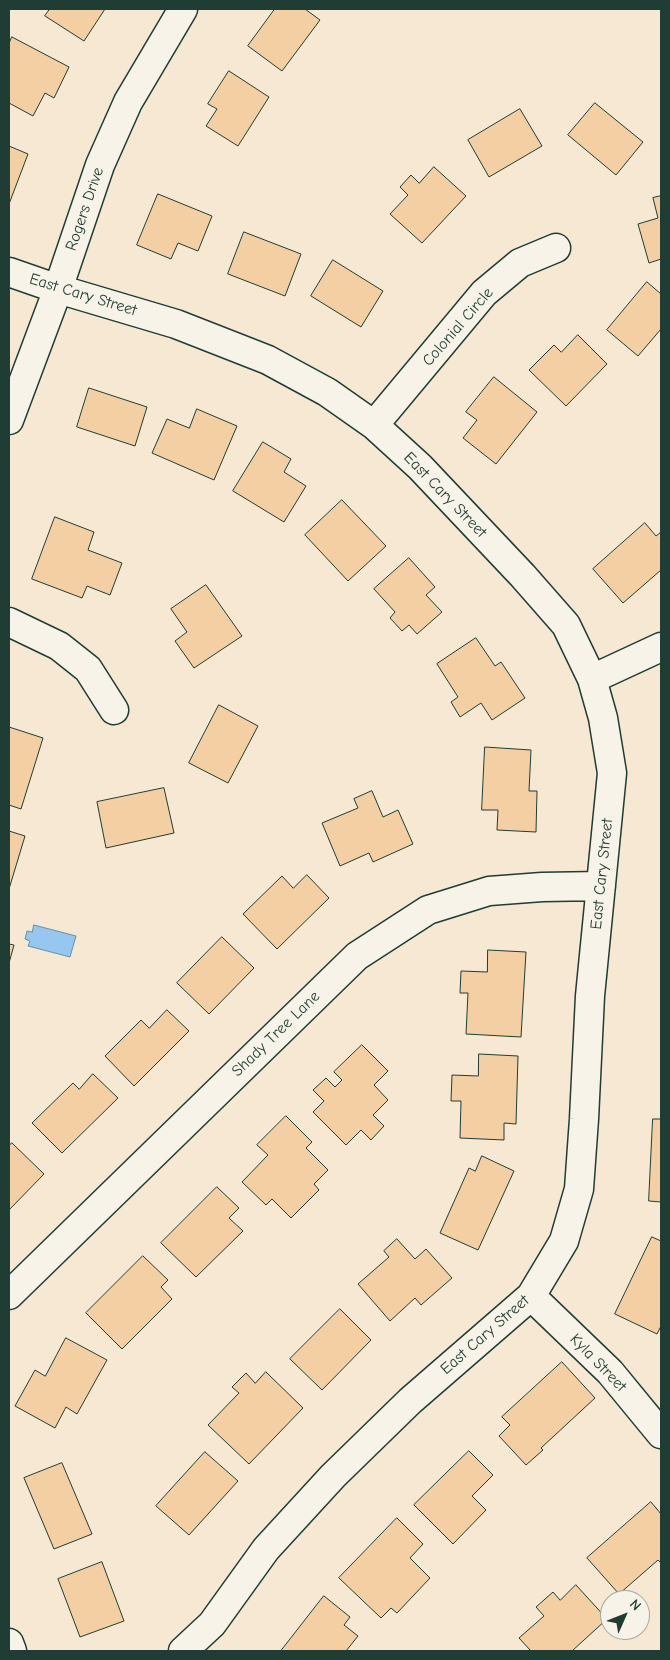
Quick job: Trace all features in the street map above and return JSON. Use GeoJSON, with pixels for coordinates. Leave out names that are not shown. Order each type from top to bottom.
{"type":"FeatureCollection","features":[{"type":"Feature","properties":{"kind":"street","name":"Rogers Drive"},"geometry":{"type":"LineString","coordinates":[[9,420],[58,289],[100,165],[128,102],[183,9]]}},
{"type":"Feature","properties":{"kind":"street","name":"Colonial Circle"},"geometry":{"type":"LineString","coordinates":[[374,425],[484,293],[520,263],[556,248]]}},
{"type":"Feature","properties":{"kind":"street","name":"East Cary Street"},"geometry":{"type":"LineString","coordinates":[[9,272],[58,289],[176,324],[268,360],[327,392],[374,425],[420,467],[523,576],[566,625],[592,680],[603,718],[612,774],[590,996],[579,1189],[564,1241],[531,1296],[410,1401],[333,1476],[266,1549],[212,1624],[183,1651]]}},
{"type":"Feature","properties":{"kind":"street"},"geometry":{"type":"LineString","coordinates":[[9,622],[59,646],[88,669],[114,710]]}},
{"type":"Feature","properties":{"kind":"street"},"geometry":{"type":"LineString","coordinates":[[592,680],[661,647]]}},
{"type":"Feature","properties":{"kind":"street","name":"Shady Tree Lane"},"geometry":{"type":"LineString","coordinates":[[9,1295],[357,956],[428,910],[489,891],[542,887],[601,886]]}},
{"type":"Feature","properties":{"kind":"street","name":"Kyla Street"},"geometry":{"type":"LineString","coordinates":[[531,1296],[610,1372],[661,1434]]}},
{"type":"Feature","properties":{"kind":"street"},"geometry":{"type":"LineString","coordinates":[[9,1643],[12,1651]]}},
{"type":"Feature","properties":{"kind":"water"},"geometry":{"type":"Polygon","coordinates":[[[34,925],[76,936],[70,957],[28,946],[30,941],[25,939],[27,931],[32,932],[34,925]]]}},
{"type":"Feature","properties":{"kind":"building"},"geometry":{"type":"Polygon","coordinates":[[[50,9],[105,9],[84,41],[45,16],[50,9]]]}},
{"type":"Feature","properties":{"kind":"building"},"geometry":{"type":"Polygon","coordinates":[[[275,9],[305,9],[320,20],[282,71],[248,46],[275,9]]]}},
{"type":"Feature","properties":{"kind":"building"},"geometry":{"type":"Polygon","coordinates":[[[12,37],[69,67],[54,98],[45,93],[33,116],[9,103],[9,44],[12,37]]]}},
{"type":"Feature","properties":{"kind":"building"},"geometry":{"type":"Polygon","coordinates":[[[229,71],[269,97],[238,146],[206,126],[217,109],[208,104],[229,71]]]}},
{"type":"Feature","properties":{"kind":"building"},"geometry":{"type":"Polygon","coordinates":[[[595,103],[643,142],[616,175],[568,135],[595,103]]]}},
{"type":"Feature","properties":{"kind":"building"},"geometry":{"type":"Polygon","coordinates":[[[520,109],[542,146],[489,177],[468,140],[520,109]]]}},
{"type":"Feature","properties":{"kind":"building"},"geometry":{"type":"Polygon","coordinates":[[[9,146],[28,154],[9,204],[9,146]]]}},
{"type":"Feature","properties":{"kind":"building"},"geometry":{"type":"Polygon","coordinates":[[[434,167],[466,196],[422,243],[390,214],[408,195],[400,187],[411,175],[419,183],[434,167]]]}},
{"type":"Feature","properties":{"kind":"building"},"geometry":{"type":"Polygon","coordinates":[[[158,194],[212,216],[198,251],[178,243],[171,259],[137,245],[158,194]]]}},
{"type":"Feature","properties":{"kind":"building"},"geometry":{"type":"Polygon","coordinates":[[[661,196],[661,259],[649,263],[638,224],[658,218],[653,198],[661,196]]]}},
{"type":"Feature","properties":{"kind":"building"},"geometry":{"type":"Polygon","coordinates":[[[244,232],[301,254],[285,296],[228,274],[244,232]]]}},
{"type":"Feature","properties":{"kind":"building"},"geometry":{"type":"Polygon","coordinates":[[[333,260],[383,291],[361,327],[311,296],[333,260]]]}},
{"type":"Feature","properties":{"kind":"building"},"geometry":{"type":"Polygon","coordinates":[[[647,282],[661,294],[661,329],[638,356],[607,330],[647,282]]]}},
{"type":"Feature","properties":{"kind":"building"},"geometry":{"type":"Polygon","coordinates":[[[578,335],[607,364],[566,406],[529,370],[554,345],[561,352],[578,335]]]}},
{"type":"Feature","properties":{"kind":"building"},"geometry":{"type":"Polygon","coordinates":[[[494,377],[537,412],[496,464],[463,438],[477,420],[466,412],[494,377]]]}},
{"type":"Feature","properties":{"kind":"building"},"geometry":{"type":"Polygon","coordinates":[[[89,388],[147,407],[135,446],[77,427],[89,388]]]}},
{"type":"Feature","properties":{"kind":"building"},"geometry":{"type":"Polygon","coordinates":[[[197,409],[237,426],[214,480],[152,453],[167,419],[189,428],[197,409]]]}},
{"type":"Feature","properties":{"kind":"building"},"geometry":{"type":"Polygon","coordinates":[[[263,442],[291,459],[284,472],[306,486],[284,522],[233,491],[263,442]]]}},
{"type":"Feature","properties":{"kind":"building"},"geometry":{"type":"Polygon","coordinates":[[[342,500],[386,546],[348,581],[305,535],[342,500]]]}},
{"type":"Feature","properties":{"kind":"building"},"geometry":{"type":"Polygon","coordinates":[[[55,517],[94,532],[88,550],[122,563],[110,595],[87,586],[82,598],[32,579],[55,517]]]}},
{"type":"Feature","properties":{"kind":"building"},"geometry":{"type":"Polygon","coordinates":[[[645,523],[656,536],[661,532],[661,570],[623,603],[593,569],[645,523]]]}},
{"type":"Feature","properties":{"kind":"building"},"geometry":{"type":"Polygon","coordinates":[[[409,558],[435,587],[426,595],[442,612],[417,634],[409,625],[402,631],[390,618],[395,612],[374,589],[409,558]]]}},
{"type":"Feature","properties":{"kind":"building"},"geometry":{"type":"Polygon","coordinates":[[[206,585],[242,636],[194,668],[175,641],[187,632],[171,609],[206,585]]]}},
{"type":"Feature","properties":{"kind":"building"},"geometry":{"type":"Polygon","coordinates":[[[476,638],[495,666],[501,662],[525,698],[492,720],[481,703],[460,717],[451,702],[458,697],[437,664],[476,638]]]}},
{"type":"Feature","properties":{"kind":"building"},"geometry":{"type":"Polygon","coordinates":[[[219,705],[258,726],[228,783],[189,763],[219,705]]]}},
{"type":"Feature","properties":{"kind":"building"},"geometry":{"type":"Polygon","coordinates":[[[9,727],[43,738],[21,809],[9,805],[9,727]]]}},
{"type":"Feature","properties":{"kind":"building"},"geometry":{"type":"Polygon","coordinates":[[[485,747],[531,750],[529,791],[537,791],[536,832],[497,830],[498,810],[482,810],[485,747]]]}},
{"type":"Feature","properties":{"kind":"building"},"geometry":{"type":"Polygon","coordinates":[[[164,788],[174,833],[106,848],[97,802],[164,788]]]}},
{"type":"Feature","properties":{"kind":"building"},"geometry":{"type":"Polygon","coordinates":[[[372,791],[383,817],[398,810],[413,844],[373,862],[369,853],[340,866],[322,823],[358,808],[354,799],[372,791]]]}},
{"type":"Feature","properties":{"kind":"building"},"geometry":{"type":"Polygon","coordinates":[[[9,831],[25,836],[9,889],[9,831]]]}},
{"type":"Feature","properties":{"kind":"building"},"geometry":{"type":"Polygon","coordinates":[[[307,875],[329,898],[277,949],[243,914],[282,876],[293,888],[307,875]]]}},
{"type":"Feature","properties":{"kind":"building"},"geometry":{"type":"Polygon","coordinates":[[[222,937],[254,968],[209,1014],[177,983],[222,937]]]}},
{"type":"Feature","properties":{"kind":"building"},"geometry":{"type":"Polygon","coordinates":[[[9,944],[14,945],[9,963],[9,944]]]}},
{"type":"Feature","properties":{"kind":"building"},"geometry":{"type":"Polygon","coordinates":[[[488,950],[526,952],[521,1037],[466,1034],[468,993],[460,993],[461,971],[487,972],[488,950]]]}},
{"type":"Feature","properties":{"kind":"building"},"geometry":{"type":"Polygon","coordinates":[[[167,1010],[189,1031],[134,1086],[105,1056],[141,1020],[149,1028],[167,1010]]]}},
{"type":"Feature","properties":{"kind":"building"},"geometry":{"type":"Polygon","coordinates":[[[362,1045],[388,1071],[374,1085],[388,1100],[373,1115],[384,1126],[371,1140],[361,1130],[346,1145],[313,1112],[324,1101],[313,1090],[326,1078],[335,1087],[342,1080],[334,1072],[362,1045]]]}},
{"type":"Feature","properties":{"kind":"building"},"geometry":{"type":"Polygon","coordinates":[[[479,1054],[518,1056],[516,1124],[504,1123],[504,1140],[460,1138],[461,1101],[451,1101],[452,1075],[478,1076],[479,1054]]]}},
{"type":"Feature","properties":{"kind":"building"},"geometry":{"type":"Polygon","coordinates":[[[93,1074],[118,1098],[62,1153],[32,1123],[73,1083],[79,1089],[93,1074]]]}},
{"type":"Feature","properties":{"kind":"building"},"geometry":{"type":"Polygon","coordinates":[[[286,1116],[312,1142],[306,1148],[328,1170],[314,1184],[319,1190],[291,1218],[272,1199],[266,1205],[242,1182],[268,1155],[257,1145],[286,1116]]]}},
{"type":"Feature","properties":{"kind":"building"},"geometry":{"type":"Polygon","coordinates":[[[653,1119],[661,1119],[661,1202],[649,1201],[653,1119]]]}},
{"type":"Feature","properties":{"kind":"building"},"geometry":{"type":"Polygon","coordinates":[[[12,1143],[44,1174],[9,1210],[9,1146],[12,1143]]]}},
{"type":"Feature","properties":{"kind":"building"},"geometry":{"type":"Polygon","coordinates":[[[482,1156],[514,1171],[478,1250],[440,1233],[469,1168],[475,1171],[482,1156]]]}},
{"type":"Feature","properties":{"kind":"building"},"geometry":{"type":"Polygon","coordinates":[[[217,1187],[239,1208],[229,1218],[243,1231],[196,1277],[161,1243],[217,1187]]]}},
{"type":"Feature","properties":{"kind":"building"},"geometry":{"type":"Polygon","coordinates":[[[652,1237],[661,1241],[661,1326],[657,1334],[615,1314],[652,1237]]]}},
{"type":"Feature","properties":{"kind":"building"},"geometry":{"type":"Polygon","coordinates":[[[397,1239],[415,1259],[426,1249],[452,1278],[421,1305],[415,1298],[390,1321],[358,1284],[389,1257],[384,1251],[397,1239]]]}},
{"type":"Feature","properties":{"kind":"building"},"geometry":{"type":"Polygon","coordinates":[[[143,1256],[168,1280],[161,1287],[172,1299],[122,1349],[86,1313],[143,1256]]]}},
{"type":"Feature","properties":{"kind":"building"},"geometry":{"type":"Polygon","coordinates":[[[340,1309],[371,1340],[322,1390],[290,1359],[340,1309]]]}},
{"type":"Feature","properties":{"kind":"building"},"geometry":{"type":"Polygon","coordinates":[[[66,1338],[107,1360],[77,1414],[66,1407],[55,1428],[15,1406],[35,1370],[45,1376],[66,1338]]]}},
{"type":"Feature","properties":{"kind":"building"},"geometry":{"type":"Polygon","coordinates":[[[562,1362],[595,1398],[541,1448],[543,1450],[526,1465],[499,1436],[510,1425],[502,1417],[562,1362]]]}},
{"type":"Feature","properties":{"kind":"building"},"geometry":{"type":"Polygon","coordinates":[[[266,1372],[303,1408],[249,1464],[208,1425],[239,1393],[232,1387],[246,1373],[255,1383],[266,1372]]]}},
{"type":"Feature","properties":{"kind":"building"},"geometry":{"type":"Polygon","coordinates":[[[469,1451],[493,1475],[472,1496],[486,1510],[453,1544],[414,1505],[469,1451]]]}},
{"type":"Feature","properties":{"kind":"building"},"geometry":{"type":"Polygon","coordinates":[[[205,1452],[238,1481],[189,1535],[156,1506],[205,1452]]]}},
{"type":"Feature","properties":{"kind":"building"},"geometry":{"type":"Polygon","coordinates":[[[62,1463],[92,1534],[54,1549],[24,1478],[62,1463]]]}},
{"type":"Feature","properties":{"kind":"building"},"geometry":{"type":"Polygon","coordinates":[[[651,1502],[661,1514],[661,1563],[658,1560],[624,1590],[615,1590],[587,1558],[651,1502]]]}},
{"type":"Feature","properties":{"kind":"building"},"geometry":{"type":"Polygon","coordinates":[[[397,1518],[423,1544],[410,1558],[430,1578],[397,1613],[391,1608],[381,1618],[339,1578],[397,1518]]]}},
{"type":"Feature","properties":{"kind":"building"},"geometry":{"type":"Polygon","coordinates":[[[102,1562],[124,1621],[80,1637],[58,1579],[102,1562]]]}},
{"type":"Feature","properties":{"kind":"building"},"geometry":{"type":"Polygon","coordinates":[[[576,1585],[600,1611],[600,1625],[572,1651],[531,1651],[519,1638],[544,1616],[536,1607],[553,1592],[560,1600],[576,1585]]]}},
{"type":"Feature","properties":{"kind":"building"},"geometry":{"type":"Polygon","coordinates":[[[324,1596],[350,1617],[344,1625],[358,1636],[346,1651],[281,1651],[324,1596]]]}}]}
